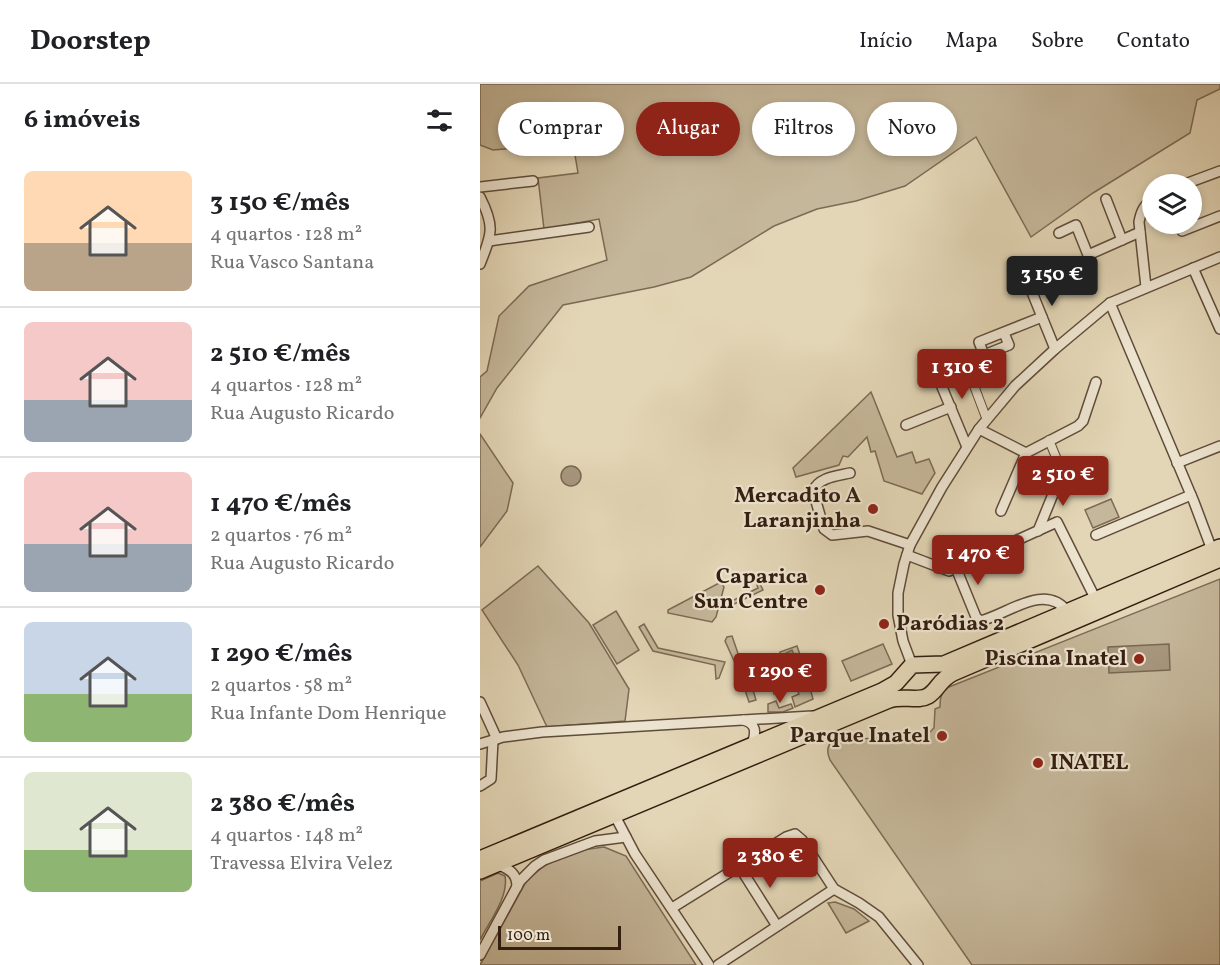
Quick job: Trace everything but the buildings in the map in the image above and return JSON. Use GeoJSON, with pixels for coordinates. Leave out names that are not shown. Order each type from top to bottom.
{"type":"FeatureCollection","features":[{"type":"Feature","properties":{"kind":"main road"},"geometry":{"type":"LineString","coordinates":[[480,858],[885,690],[913,668],[944,664],[1067,611],[1217,552]]}},
{"type":"Feature","properties":{"kind":"main road"},"geometry":{"type":"LineString","coordinates":[[480,871],[889,700],[898,697],[926,697],[940,681],[953,673],[1217,552]]}},
{"type":"Feature","properties":{"kind":"main road"},"geometry":{"type":"LineString","coordinates":[[916,698],[907,694],[902,679],[913,668],[930,667],[937,680],[934,690]]}},
{"type":"Feature","properties":{"kind":"street"},"geometry":{"type":"LineString","coordinates":[[1202,178],[1220,171]]}},
{"type":"Feature","properties":{"kind":"street"},"geometry":{"type":"LineString","coordinates":[[480,188],[533,181]]}},
{"type":"Feature","properties":{"kind":"street"},"geometry":{"type":"LineString","coordinates":[[480,197],[490,216],[489,241],[480,264]]}},
{"type":"Feature","properties":{"kind":"street"},"geometry":{"type":"LineString","coordinates":[[1106,198],[1122,240]]}},
{"type":"Feature","properties":{"kind":"street"},"geometry":{"type":"LineString","coordinates":[[1142,211],[1140,232],[1146,287]]}},
{"type":"Feature","properties":{"kind":"street"},"geometry":{"type":"LineString","coordinates":[[1202,223],[1220,216]]}},
{"type":"Feature","properties":{"kind":"street"},"geometry":{"type":"LineString","coordinates":[[1059,233],[1076,225],[1088,255],[1140,232]]}},
{"type":"Feature","properties":{"kind":"street"},"geometry":{"type":"LineString","coordinates":[[489,241],[589,227]]}},
{"type":"Feature","properties":{"kind":"street"},"geometry":{"type":"LineString","coordinates":[[913,668],[903,641],[898,615],[898,593],[907,555],[910,545],[979,429],[1015,386],[1110,303],[1220,257]]}},
{"type":"Feature","properties":{"kind":"street"},"geometry":{"type":"LineString","coordinates":[[1193,268],[1220,328]]}},
{"type":"Feature","properties":{"kind":"street"},"geometry":{"type":"LineString","coordinates":[[1025,275],[1055,349]]}},
{"type":"Feature","properties":{"kind":"street"},"geometry":{"type":"LineString","coordinates":[[1110,303],[1217,552]]}},
{"type":"Feature","properties":{"kind":"street"},"geometry":{"type":"LineString","coordinates":[[987,420],[965,362],[984,355],[979,342],[1042,317]]}},
{"type":"Feature","properties":{"kind":"street"},"geometry":{"type":"LineString","coordinates":[[932,363],[967,447]]}},
{"type":"Feature","properties":{"kind":"street"},"geometry":{"type":"LineString","coordinates":[[1001,511],[1026,453],[1078,426],[1083,421],[1096,382]]}},
{"type":"Feature","properties":{"kind":"street"},"geometry":{"type":"LineString","coordinates":[[906,425],[951,407]]}},
{"type":"Feature","properties":{"kind":"street"},"geometry":{"type":"LineString","coordinates":[[979,429],[1026,453]]}},
{"type":"Feature","properties":{"kind":"street"},"geometry":{"type":"LineString","coordinates":[[1038,531],[1062,472],[1049,440]]}},
{"type":"Feature","properties":{"kind":"street"},"geometry":{"type":"LineString","coordinates":[[1178,463],[1220,446]]}},
{"type":"Feature","properties":{"kind":"street"},"geometry":{"type":"LineString","coordinates":[[850,473],[820,481],[814,488],[825,530],[832,535],[867,531],[910,545]]}},
{"type":"Feature","properties":{"kind":"street"},"geometry":{"type":"LineString","coordinates":[[1096,535],[1191,495]]}},
{"type":"Feature","properties":{"kind":"street"},"geometry":{"type":"LineString","coordinates":[[907,555],[949,571],[1057,522],[1096,600]]}},
{"type":"Feature","properties":{"kind":"street"},"geometry":{"type":"LineString","coordinates":[[956,568],[977,619],[980,621],[1041,599],[1054,600],[1067,611]]}},
{"type":"Feature","properties":{"kind":"street"},"geometry":{"type":"LineString","coordinates":[[480,702],[495,739],[491,779],[480,786]]}},
{"type":"Feature","properties":{"kind":"street"},"geometry":{"type":"LineString","coordinates":[[480,744],[495,739],[542,732],[820,716]]}},
{"type":"Feature","properties":{"kind":"street"},"geometry":{"type":"LineString","coordinates":[[741,719],[754,727],[755,736],[752,744]]}},
{"type":"Feature","properties":{"kind":"street"},"geometry":{"type":"LineString","coordinates":[[614,814],[635,854],[709,965]]}},
{"type":"Feature","properties":{"kind":"street"},"geometry":{"type":"LineString","coordinates":[[672,908],[786,837],[795,834],[802,840],[834,889],[879,917],[918,965]]}},
{"type":"Feature","properties":{"kind":"street"},"geometry":{"type":"LineString","coordinates":[[480,955],[525,875],[544,860],[578,847],[595,841],[626,837]]}},
{"type":"Feature","properties":{"kind":"street"},"geometry":{"type":"LineString","coordinates":[[525,852],[525,875]]}},
{"type":"Feature","properties":{"kind":"street"},"geometry":{"type":"LineString","coordinates":[[497,864],[513,873],[517,880],[517,887]]}},
{"type":"Feature","properties":{"kind":"street"},"geometry":{"type":"LineString","coordinates":[[739,866],[777,926]]}},
{"type":"Feature","properties":{"kind":"street"},"geometry":{"type":"LineString","coordinates":[[718,965],[834,889]]}},
{"type":"Feature","properties":{"kind":"street"},"geometry":{"type":"LineString","coordinates":[[731,956],[737,965]]}},
{"type":"Feature","properties":{"kind":"shaded area"},"geometry":{"type":"Polygon","coordinates":[[[480,84],[1220,84],[1220,89],[1197,100],[1190,133],[1093,193],[1031,237],[976,137],[957,150],[957,102],[867,102],[867,156],[948,156],[905,186],[856,201],[817,209],[774,226],[691,277],[654,287],[563,305],[497,388],[480,418],[480,377],[487,371],[499,316],[529,286],[607,260],[599,219],[544,229],[538,178],[578,173],[575,156],[624,156],[624,102],[498,102],[498,150],[480,145],[480,84]]]}},
{"type":"Feature","properties":{"kind":"shaded area"},"geometry":{"type":"Polygon","coordinates":[[[871,392],[897,457],[912,452],[916,463],[929,459],[935,473],[922,494],[884,481],[875,451],[871,452],[867,437],[848,457],[843,456],[839,465],[796,477],[793,468],[871,392]]]}},
{"type":"Feature","properties":{"kind":"shaded area"},"geometry":{"type":"Polygon","coordinates":[[[480,434],[513,483],[507,511],[480,547],[480,434]]]}},
{"type":"Feature","properties":{"kind":"shaded area"},"geometry":{"type":"Polygon","coordinates":[[[571,466],[578,469],[581,476],[578,483],[571,486],[564,483],[561,476],[564,469],[571,466]]]}},
{"type":"Feature","properties":{"kind":"shaded area"},"geometry":{"type":"Polygon","coordinates":[[[1111,499],[1119,517],[1093,528],[1085,510],[1111,499]]]}},
{"type":"Feature","properties":{"kind":"shaded area"},"geometry":{"type":"Polygon","coordinates":[[[538,566],[589,623],[629,689],[625,721],[547,727],[518,665],[482,610],[538,566]]]}},
{"type":"Feature","properties":{"kind":"shaded area"},"geometry":{"type":"Polygon","coordinates":[[[1220,579],[1220,965],[972,965],[830,760],[828,747],[834,740],[926,736],[934,728],[935,709],[940,707],[944,691],[949,687],[1220,579]]]}},
{"type":"Feature","properties":{"kind":"shaded area"},"geometry":{"type":"Polygon","coordinates":[[[758,580],[763,590],[728,607],[728,603],[758,588],[756,582],[758,580]]]}},
{"type":"Feature","properties":{"kind":"shaded area"},"geometry":{"type":"Polygon","coordinates":[[[721,582],[724,587],[716,617],[712,622],[668,613],[668,610],[721,582]]]}},
{"type":"Feature","properties":{"kind":"shaded area"},"geometry":{"type":"Polygon","coordinates":[[[616,611],[639,650],[617,664],[593,625],[616,611]]]}},
{"type":"Feature","properties":{"kind":"shaded area"},"geometry":{"type":"Polygon","coordinates":[[[644,624],[658,648],[725,662],[719,678],[716,679],[715,665],[653,651],[639,627],[644,624]]]}},
{"type":"Feature","properties":{"kind":"shaded area"},"geometry":{"type":"Polygon","coordinates":[[[732,636],[743,668],[742,674],[725,641],[727,637],[732,636]]]}},
{"type":"Feature","properties":{"kind":"shaded area"},"geometry":{"type":"Polygon","coordinates":[[[883,644],[892,664],[851,681],[842,661],[883,644]]]}},
{"type":"Feature","properties":{"kind":"shaded area","name":"Piscina Inatel"},"geometry":{"type":"Polygon","coordinates":[[[1169,644],[1170,670],[1109,673],[1108,647],[1169,644]]]}},
{"type":"Feature","properties":{"kind":"shaded area"},"geometry":{"type":"Polygon","coordinates":[[[797,646],[807,675],[786,682],[778,658],[780,652],[797,646]]]}},
{"type":"Feature","properties":{"kind":"shaded area"},"geometry":{"type":"Polygon","coordinates":[[[792,650],[800,670],[790,674],[782,655],[792,650]]]}},
{"type":"Feature","properties":{"kind":"shaded area"},"geometry":{"type":"Polygon","coordinates":[[[776,673],[777,678],[753,690],[756,700],[749,702],[744,681],[750,683],[776,673]]]}},
{"type":"Feature","properties":{"kind":"shaded area"},"geometry":{"type":"Polygon","coordinates":[[[807,677],[813,699],[795,707],[792,697],[799,694],[795,686],[774,694],[774,691],[807,677]]]}},
{"type":"Feature","properties":{"kind":"shaded area"},"geometry":{"type":"Polygon","coordinates":[[[776,701],[779,708],[791,704],[793,708],[783,712],[768,712],[768,704],[776,701]]]}},
{"type":"Feature","properties":{"kind":"shaded area"},"geometry":{"type":"Polygon","coordinates":[[[604,847],[626,856],[696,965],[480,965],[527,880],[544,866],[574,851],[604,847]]]}},
{"type":"Feature","properties":{"kind":"shaded area"},"geometry":{"type":"Polygon","coordinates":[[[498,873],[505,876],[504,892],[480,940],[480,881],[498,873]]]}},
{"type":"Feature","properties":{"kind":"shaded area"},"geometry":{"type":"Polygon","coordinates":[[[835,902],[854,909],[869,921],[846,933],[828,903],[835,902]]]}},
{"type":"Feature","properties":{"kind":"place","name":"Mercadito A Laranjinha"},"geometry":{"type":"Point","coordinates":[873,509]}},
{"type":"Feature","properties":{"kind":"place","name":"Caparica Sun Centre"},"geometry":{"type":"Point","coordinates":[820,590]}},
{"type":"Feature","properties":{"kind":"place","name":"Paródias 2"},"geometry":{"type":"Point","coordinates":[884,624]}},
{"type":"Feature","properties":{"kind":"place","name":"Piscina Inatel"},"geometry":{"type":"Point","coordinates":[1139,659]}},
{"type":"Feature","properties":{"kind":"place","name":"Parque Inatel"},"geometry":{"type":"Point","coordinates":[942,736]}},
{"type":"Feature","properties":{"kind":"place","name":"INATEL"},"geometry":{"type":"Point","coordinates":[1038,763]}}]}
